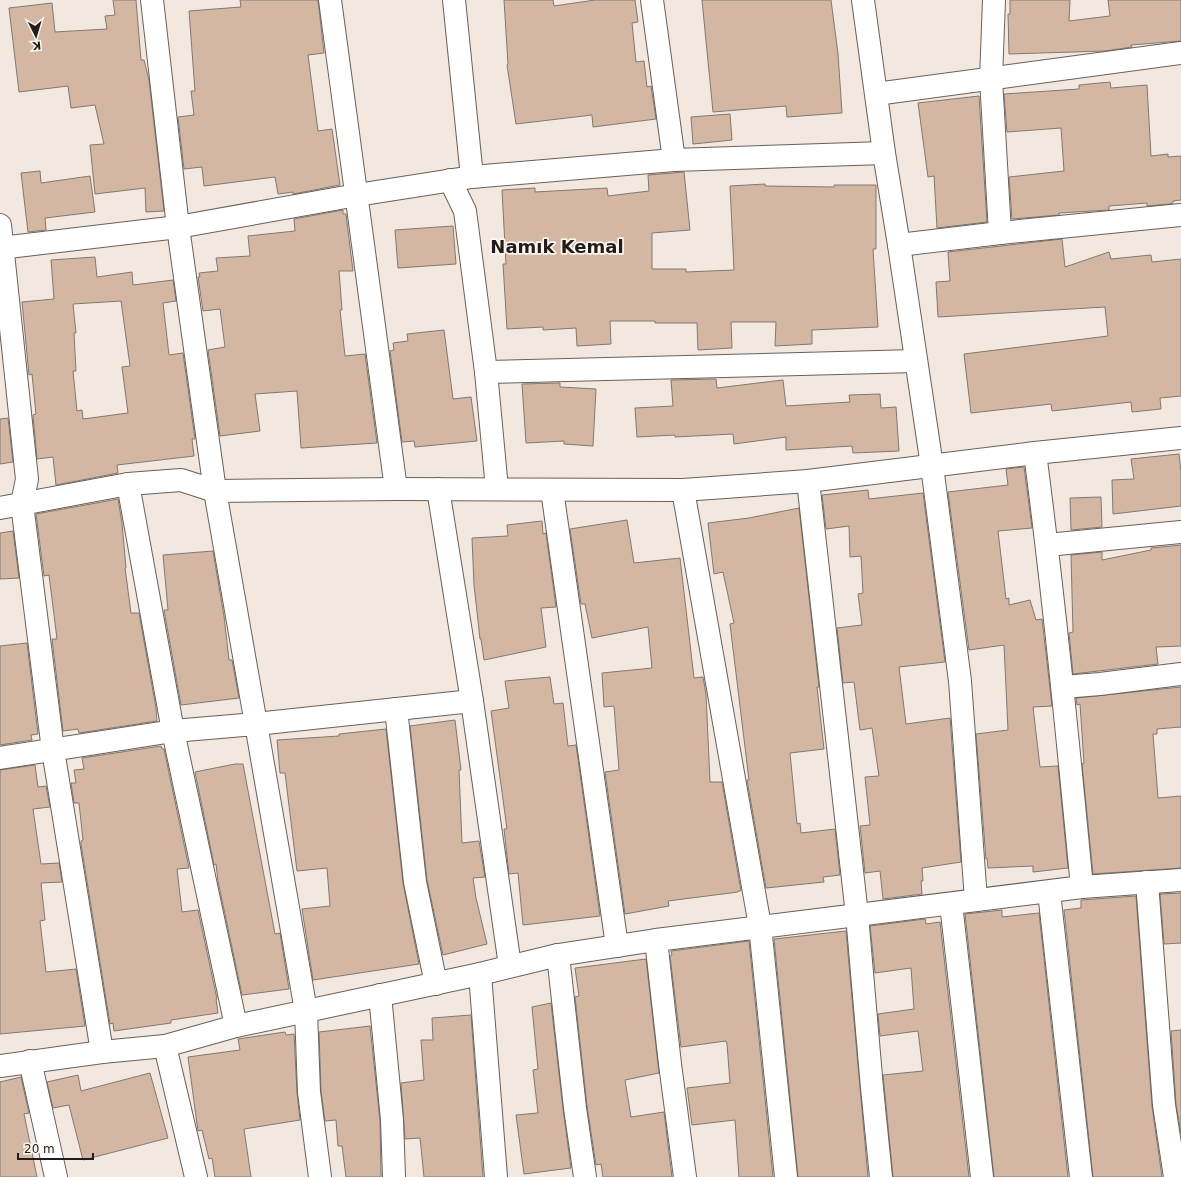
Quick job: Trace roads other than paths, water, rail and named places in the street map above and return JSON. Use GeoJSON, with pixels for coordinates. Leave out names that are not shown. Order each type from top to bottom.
{"type":"FeatureCollection","features":[{"type":"Feature","properties":{"kind":"street"},"geometry":{"type":"LineString","coordinates":[[152,0],[178,227],[215,491],[306,1011],[309,1092],[320,1177]]}},
{"type":"Feature","properties":{"kind":"street"},"geometry":{"type":"LineString","coordinates":[[330,0],[396,489]]}},
{"type":"Feature","properties":{"kind":"street"},"geometry":{"type":"LineString","coordinates":[[454,0],[472,177]]}},
{"type":"Feature","properties":{"kind":"street"},"geometry":{"type":"LineString","coordinates":[[652,0],[674,160]]}},
{"type":"Feature","properties":{"kind":"street"},"geometry":{"type":"LineString","coordinates":[[863,0],[884,152],[932,466],[960,681],[976,900]]}},
{"type":"Feature","properties":{"kind":"street"},"geometry":{"type":"LineString","coordinates":[[994,0],[991,79],[1000,233]]}},
{"type":"Feature","properties":{"kind":"street"},"geometry":{"type":"LineString","coordinates":[[876,94],[1181,52]]}},
{"type":"Feature","properties":{"kind":"street"},"geometry":{"type":"LineString","coordinates":[[1,248],[178,227],[357,195],[472,177],[674,160],[884,152]]}},
{"type":"Feature","properties":{"kind":"street"},"geometry":{"type":"LineString","coordinates":[[450,180],[465,211],[486,372],[497,489]]}},
{"type":"Feature","properties":{"kind":"street"},"geometry":{"type":"LineString","coordinates":[[899,245],[1000,233],[1181,215]]}},
{"type":"Feature","properties":{"kind":"street"},"geometry":{"type":"LineString","coordinates":[[0,225],[1,248],[27,479],[22,504],[53,750],[102,1052]]}},
{"type":"Feature","properties":{"kind":"street"},"geometry":{"type":"LineString","coordinates":[[486,372],[916,361]]}},
{"type":"Feature","properties":{"kind":"street"},"geometry":{"type":"LineString","coordinates":[[0,508],[128,484],[181,480],[215,491],[396,489],[683,490],[808,482],[1035,453],[1181,438]]}},
{"type":"Feature","properties":{"kind":"street"},"geometry":{"type":"LineString","coordinates":[[1035,453],[1063,687],[1082,887]]}},
{"type":"Feature","properties":{"kind":"street"},"geometry":{"type":"LineString","coordinates":[[808,482],[857,915],[881,1177]]}},
{"type":"Feature","properties":{"kind":"street"},"geometry":{"type":"LineString","coordinates":[[128,484],[174,731],[236,1026]]}},
{"type":"Feature","properties":{"kind":"street"},"geometry":{"type":"LineString","coordinates":[[438,489],[472,702],[510,966]]}},
{"type":"Feature","properties":{"kind":"street"},"geometry":{"type":"LineString","coordinates":[[552,490],[617,946]]}},
{"type":"Feature","properties":{"kind":"street"},"geometry":{"type":"LineString","coordinates":[[683,490],[760,926],[786,1177]]}},
{"type":"Feature","properties":{"kind":"street"},"geometry":{"type":"LineString","coordinates":[[1047,545],[1181,532]]}},
{"type":"Feature","properties":{"kind":"street"},"geometry":{"type":"LineString","coordinates":[[1063,687],[1181,674]]}},
{"type":"Feature","properties":{"kind":"street"},"geometry":{"type":"LineString","coordinates":[[0,758],[174,731],[472,702]]}},
{"type":"Feature","properties":{"kind":"street"},"geometry":{"type":"LineString","coordinates":[[396,709],[415,882],[436,984]]}},
{"type":"Feature","properties":{"kind":"street"},"geometry":{"type":"LineString","coordinates":[[0,1066],[102,1052],[165,1046],[236,1026],[436,984],[558,955],[760,926],[1082,887],[1181,880]]}},
{"type":"Feature","properties":{"kind":"street"},"geometry":{"type":"LineString","coordinates":[[1148,882],[1164,1105],[1175,1177]]}},
{"type":"Feature","properties":{"kind":"street"},"geometry":{"type":"LineString","coordinates":[[1049,892],[1081,1177]]}},
{"type":"Feature","properties":{"kind":"street"},"geometry":{"type":"LineString","coordinates":[[951,904],[982,1177]]}},
{"type":"Feature","properties":{"kind":"street"},"geometry":{"type":"LineString","coordinates":[[656,940],[685,1177]]}},
{"type":"Feature","properties":{"kind":"street"},"geometry":{"type":"LineString","coordinates":[[558,955],[575,1108],[585,1177]]}},
{"type":"Feature","properties":{"kind":"street"},"geometry":{"type":"LineString","coordinates":[[480,974],[496,1177]]}},
{"type":"Feature","properties":{"kind":"street"},"geometry":{"type":"LineString","coordinates":[[380,995],[392,1120],[394,1177]]}},
{"type":"Feature","properties":{"kind":"street"},"geometry":{"type":"LineString","coordinates":[[165,1046],[196,1177]]}},
{"type":"Feature","properties":{"kind":"street"},"geometry":{"type":"LineString","coordinates":[[30,1061],[56,1177]]}},
{"type":"Feature","properties":{"kind":"district","name":"Namık Kemal"},"geometry":{"type":"Point","coordinates":[557,246]}}]}
